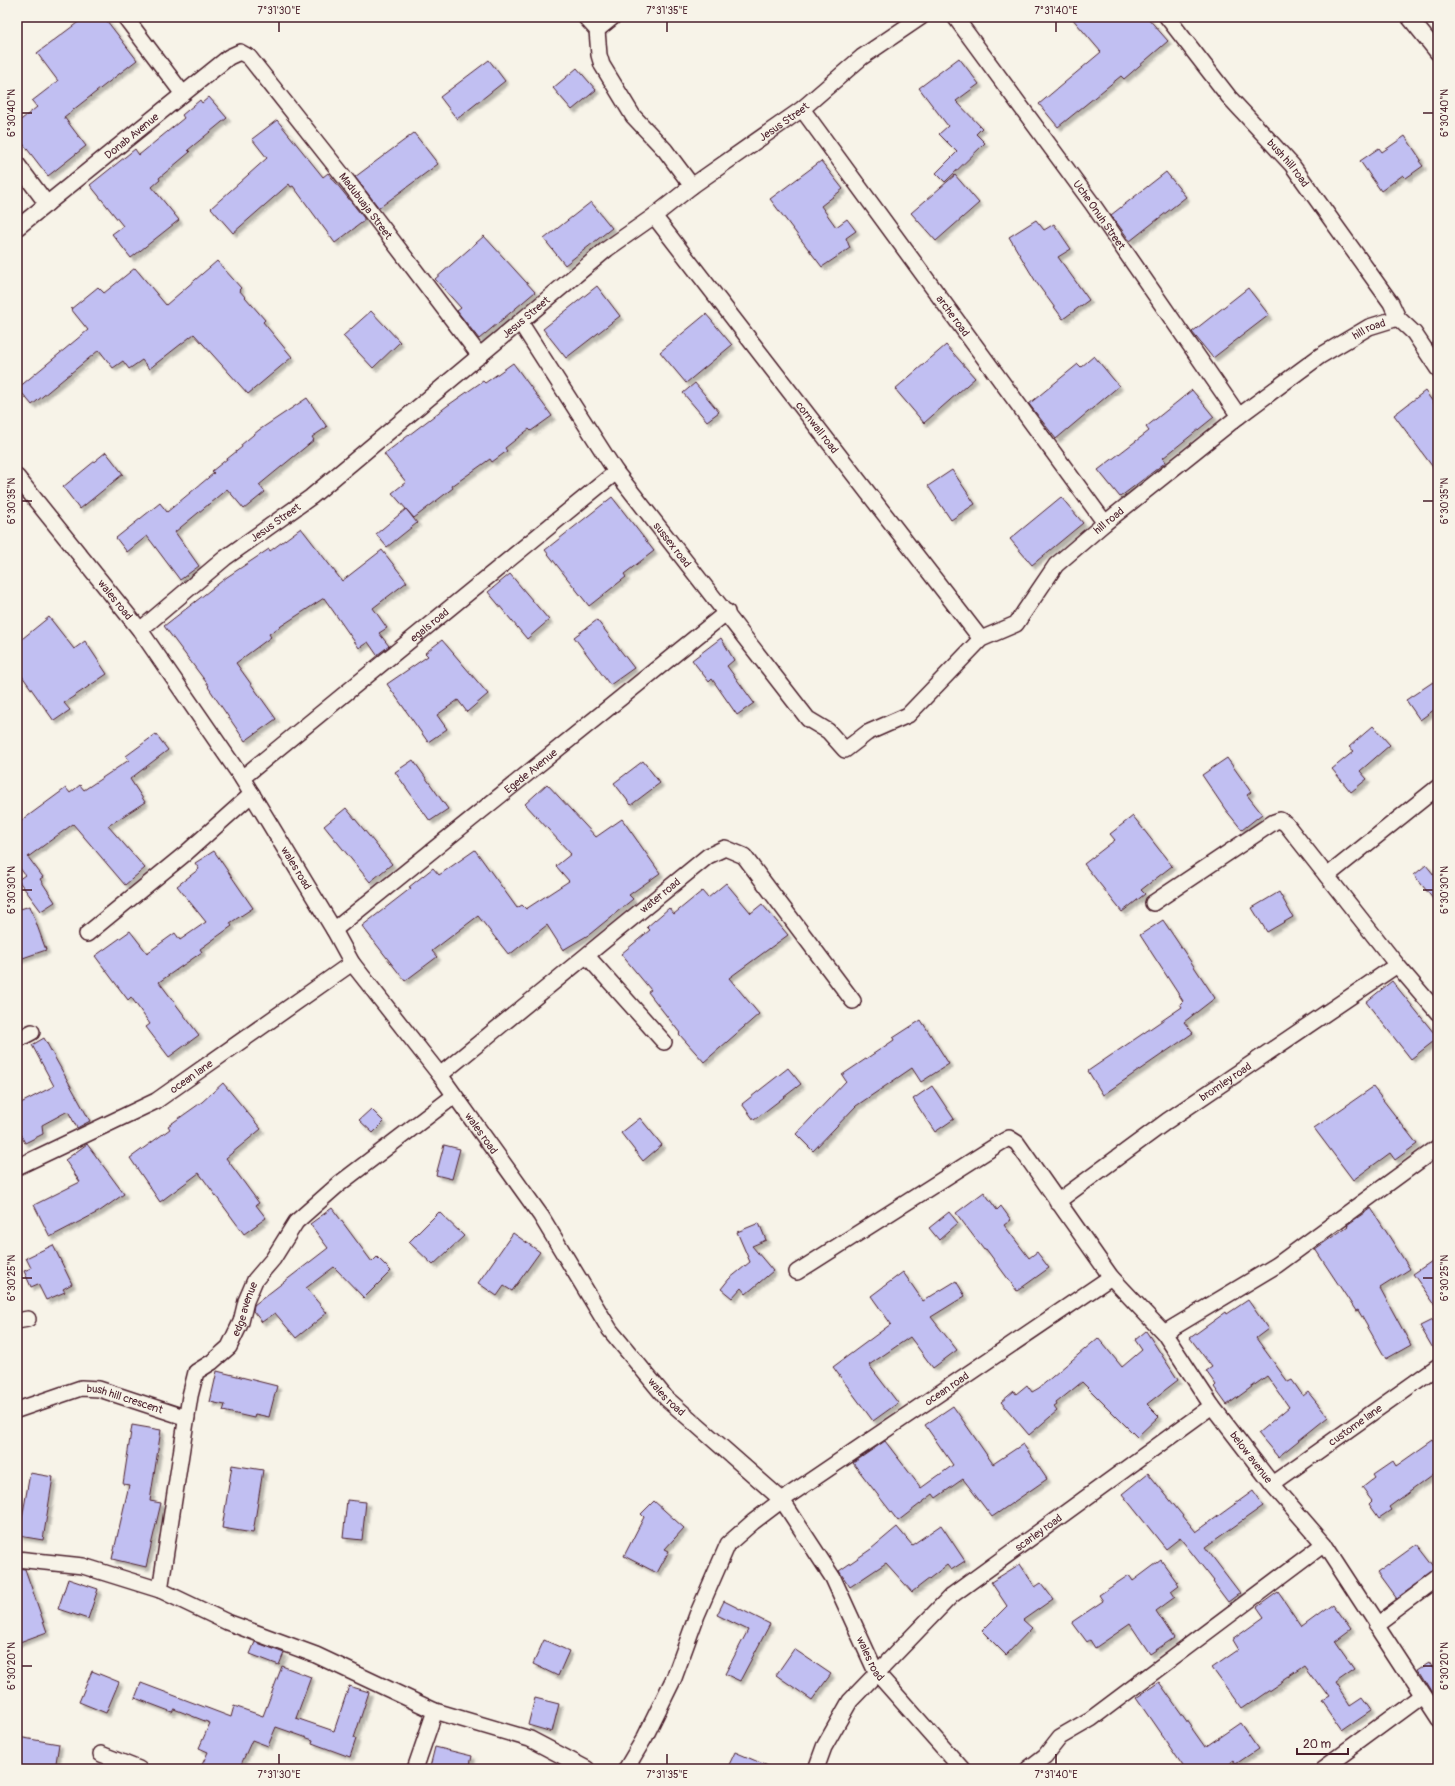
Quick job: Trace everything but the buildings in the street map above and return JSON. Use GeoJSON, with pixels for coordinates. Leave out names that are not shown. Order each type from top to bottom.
{"type":"FeatureCollection","features":[{"type":"Feature","properties":{"kind":"street"},"geometry":{"type":"LineString","coordinates":[[125,17],[183,94]]}},
{"type":"Feature","properties":{"kind":"street"},"geometry":{"type":"LineString","coordinates":[[585,17],[597,30],[599,55],[602,65],[629,109],[692,186]]}},
{"type":"Feature","properties":{"kind":"street"},"geometry":{"type":"LineString","coordinates":[[597,30],[613,17]]}},
{"type":"Feature","properties":{"kind":"street","name":"Jesus Street"},"geometry":{"type":"LineString","coordinates":[[140,630],[225,558],[311,497],[607,249],[654,216],[692,186],[802,108],[862,57],[921,17]]}},
{"type":"Feature","properties":{"kind":"street","name":"Uche Onuh Street"},"geometry":{"type":"LineString","coordinates":[[955,17],[1091,202],[1239,416]]}},
{"type":"Feature","properties":{"kind":"street","name":"bush hill road"},"geometry":{"type":"LineString","coordinates":[[1167,17],[1229,96],[1292,165],[1392,303],[1398,318]]}},
{"type":"Feature","properties":{"kind":"street"},"geometry":{"type":"LineString","coordinates":[[1409,17],[1438,53]]}},
{"type":"Feature","properties":{"kind":"street","name":"Donab Avenue"},"geometry":{"type":"LineString","coordinates":[[17,228],[229,56],[240,52],[250,56]]}},
{"type":"Feature","properties":{"kind":"street","name":"Madubuaja Street"},"geometry":{"type":"LineString","coordinates":[[250,56],[480,356]]}},
{"type":"Feature","properties":{"kind":"street","name":"arche road"},"geometry":{"type":"LineString","coordinates":[[802,108],[1105,523]]}},
{"type":"Feature","properties":{"kind":"street"},"geometry":{"type":"LineString","coordinates":[[17,164],[47,204]]}},
{"type":"Feature","properties":{"kind":"street","name":"cornwall road"},"geometry":{"type":"LineString","coordinates":[[654,216],[981,639]]}},
{"type":"Feature","properties":{"kind":"street"},"geometry":{"type":"LineString","coordinates":[[1398,318],[1414,333],[1438,370]]}},
{"type":"Feature","properties":{"kind":"street","name":"hill road"},"geometry":{"type":"LineString","coordinates":[[845,750],[867,733],[908,715],[981,639],[1016,624],[1056,565],[1105,523],[1239,416],[1320,356],[1369,328],[1398,318]]}},
{"type":"Feature","properties":{"kind":"street","name":"sussex road"},"geometry":{"type":"LineString","coordinates":[[520,322],[616,472],[727,612],[808,719],[828,731],[845,750]]}},
{"type":"Feature","properties":{"kind":"street","name":"egals road"},"geometry":{"type":"LineString","coordinates":[[242,778],[616,472]]}},
{"type":"Feature","properties":{"kind":"street","name":"wales road"},"geometry":{"type":"LineString","coordinates":[[17,477],[140,630],[242,778],[334,930],[352,963],[440,1075],[541,1216],[610,1330],[666,1398],[782,1500],[833,1578],[876,1672],[962,1769]]}},
{"type":"Feature","properties":{"kind":"street","name":"Egede Avenue"},"geometry":{"type":"LineString","coordinates":[[334,930],[727,612]]}},
{"type":"Feature","properties":{"kind":"street"},"geometry":{"type":"LineString","coordinates":[[1327,876],[1438,787]]}},
{"type":"Feature","properties":{"kind":"street"},"geometry":{"type":"LineString","coordinates":[[87,934],[186,853],[252,794]]}},
{"type":"Feature","properties":{"kind":"street"},"geometry":{"type":"LineString","coordinates":[[1153,903],[1274,822],[1280,820],[1286,824],[1396,965],[1438,1013]]}},
{"type":"Feature","properties":{"kind":"street","name":"water road"},"geometry":{"type":"LineString","coordinates":[[440,1075],[708,856],[725,848],[744,856],[853,1001]]}},
{"type":"Feature","properties":{"kind":"street"},"geometry":{"type":"LineString","coordinates":[[587,956],[664,1042]]}},
{"type":"Feature","properties":{"kind":"street","name":"ocean lane"},"geometry":{"type":"LineString","coordinates":[[17,1167],[156,1101],[352,963]]}},
{"type":"Feature","properties":{"kind":"street","name":"bromley road"},"geometry":{"type":"LineString","coordinates":[[1057,1202],[1167,1121],[1396,965]]}},
{"type":"Feature","properties":{"kind":"street"},"geometry":{"type":"LineString","coordinates":[[17,1040],[32,1032]]}},
{"type":"Feature","properties":{"kind":"street","name":"edge avenue"},"geometry":{"type":"LineString","coordinates":[[160,1590],[190,1396],[196,1372],[212,1362],[229,1347],[241,1322],[246,1301],[255,1280],[273,1259],[296,1222],[339,1184],[454,1096]]}},
{"type":"Feature","properties":{"kind":"street","name":"below avenue"},"geometry":{"type":"LineString","coordinates":[[797,1272],[1009,1138],[1017,1143],[1111,1277],[1164,1333],[1212,1406],[1272,1484],[1324,1544],[1438,1719]]}},
{"type":"Feature","properties":{"kind":"street"},"geometry":{"type":"LineString","coordinates":[[1164,1333],[1277,1265],[1438,1147]]}},
{"type":"Feature","properties":{"kind":"street","name":"ocean road"},"geometry":{"type":"LineString","coordinates":[[626,1769],[645,1737],[674,1678],[697,1615],[728,1544],[753,1522],[782,1500],[1111,1277]]}},
{"type":"Feature","properties":{"kind":"street","name":"custome lane"},"geometry":{"type":"LineString","coordinates":[[1272,1484],[1438,1366]]}},
{"type":"Feature","properties":{"kind":"street","name":"bush hill crescent"},"geometry":{"type":"LineString","coordinates":[[17,1410],[81,1388],[99,1389],[187,1418]]}},
{"type":"Feature","properties":{"kind":"street","name":"scarley road"},"geometry":{"type":"LineString","coordinates":[[816,1769],[824,1747],[850,1701],[876,1672],[951,1596],[1212,1406]]}},
{"type":"Feature","properties":{"kind":"street"},"geometry":{"type":"LineString","coordinates":[[1028,1769],[1045,1756],[1060,1737],[1091,1719],[1324,1544]]}},
{"type":"Feature","properties":{"kind":"street"},"geometry":{"type":"LineString","coordinates":[[17,1559],[83,1566],[160,1590],[227,1622],[316,1655],[435,1711],[530,1739],[587,1769]]}},
{"type":"Feature","properties":{"kind":"street"},"geometry":{"type":"LineString","coordinates":[[1376,1625],[1438,1579]]}},
{"type":"Feature","properties":{"kind":"street"},"geometry":{"type":"LineString","coordinates":[[1323,1769],[1422,1696]]}},
{"type":"Feature","properties":{"kind":"street"},"geometry":{"type":"LineString","coordinates":[[415,1769],[435,1711]]}},
{"type":"Feature","properties":{"kind":"street"},"geometry":{"type":"LineString","coordinates":[[101,1754],[139,1769]]}}]}
